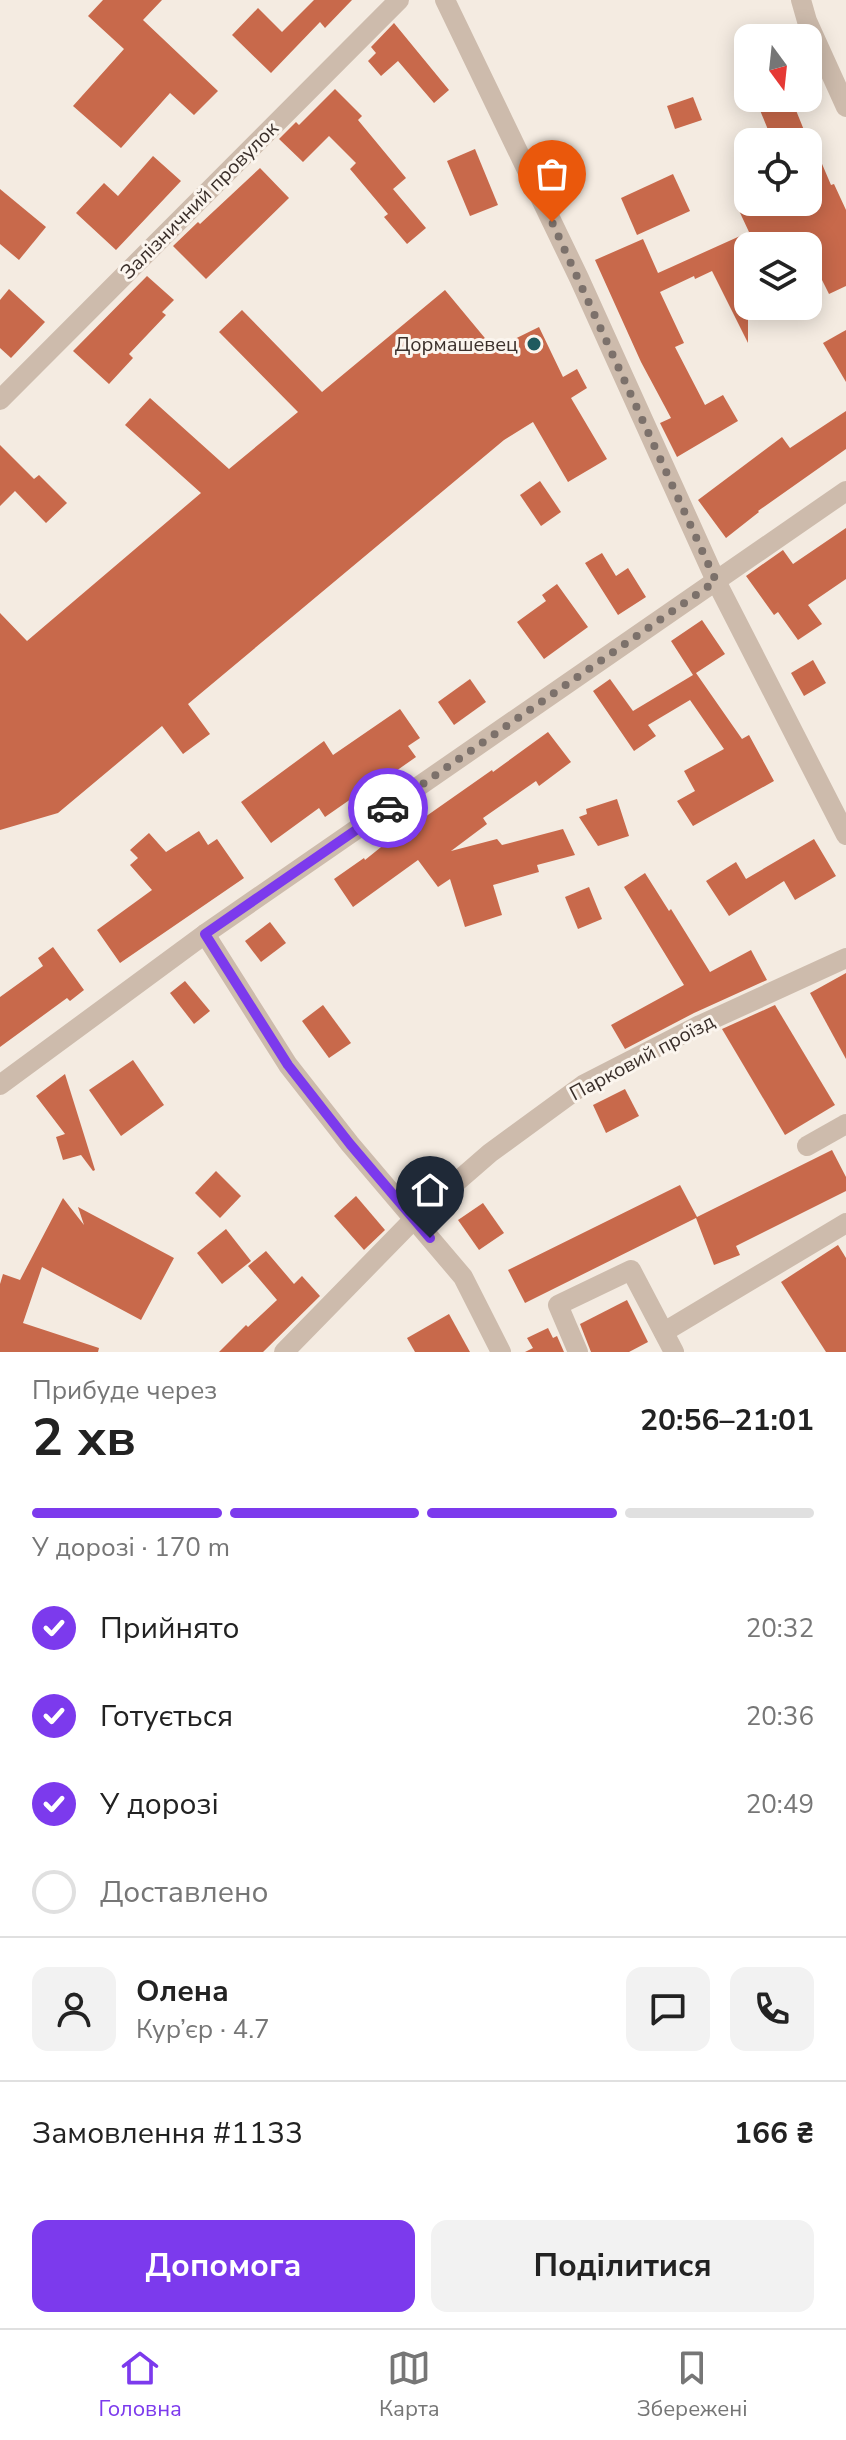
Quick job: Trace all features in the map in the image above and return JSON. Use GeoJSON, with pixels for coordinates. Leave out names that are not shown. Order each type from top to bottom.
{"type":"FeatureCollection","features":[{"type":"Feature","properties":{"kind":"street","name":"Залізничний провулок"},"geometry":{"type":"LineString","coordinates":[[0,400],[399,0]]}},
{"type":"Feature","properties":{"kind":"street"},"geometry":{"type":"LineString","coordinates":[[445,0],[579,278],[716,581],[846,835]]}},
{"type":"Feature","properties":{"kind":"street"},"geometry":{"type":"LineString","coordinates":[[801,0],[807,21],[846,107]]}},
{"type":"Feature","properties":{"kind":"street"},"geometry":{"type":"LineString","coordinates":[[0,1085],[205,934],[846,491]]}},
{"type":"Feature","properties":{"kind":"street"},"geometry":{"type":"LineString","coordinates":[[205,934],[288,1065],[350,1144],[463,1277],[501,1352]]}},
{"type":"Feature","properties":{"kind":"street","name":"Парковий проїзд"},"geometry":{"type":"LineString","coordinates":[[284,1352],[414,1219],[490,1153],[583,1085],[700,1025],[846,958]]}},
{"type":"Feature","properties":{"kind":"street"},"geometry":{"type":"LineString","coordinates":[[807,1146],[846,1124]]}},
{"type":"Feature","properties":{"kind":"street"},"geometry":{"type":"LineString","coordinates":[[664,1332],[846,1223]]}},
{"type":"Feature","properties":{"kind":"street"},"geometry":{"type":"LineString","coordinates":[[578,1352],[558,1305],[631,1270],[674,1352]]}},
{"type":"Feature","properties":{"kind":"building"},"geometry":{"type":"Polygon","coordinates":[[[103,0],[162,0],[143,20],[218,91],[194,115],[170,93],[121,148],[73,106],[124,49],[88,16],[103,0]]]}},
{"type":"Feature","properties":{"kind":"building"},"geometry":{"type":"Polygon","coordinates":[[[314,0],[352,0],[325,28],[320,22],[271,73],[232,35],[258,8],[282,32],[314,0]]]}},
{"type":"Feature","properties":{"kind":"building"},"geometry":{"type":"Polygon","coordinates":[[[394,23],[449,90],[434,103],[398,61],[381,76],[368,61],[376,53],[371,47],[394,23]]]}},
{"type":"Feature","properties":{"kind":"building"},"geometry":{"type":"Polygon","coordinates":[[[335,89],[362,116],[358,120],[406,178],[393,189],[426,228],[407,244],[384,217],[388,214],[350,169],[356,163],[329,136],[303,162],[279,139],[296,122],[299,125],[335,89]]]}},
{"type":"Feature","properties":{"kind":"building"},"geometry":{"type":"Polygon","coordinates":[[[693,97],[702,120],[675,129],[667,106],[693,97]]]}},
{"type":"Feature","properties":{"kind":"building"},"geometry":{"type":"Polygon","coordinates":[[[761,112],[797,112],[803,128],[767,128],[761,112]]]}},
{"type":"Feature","properties":{"kind":"building"},"geometry":{"type":"Polygon","coordinates":[[[475,149],[498,205],[470,216],[447,161],[475,149]]]}},
{"type":"Feature","properties":{"kind":"building"},"geometry":{"type":"Polygon","coordinates":[[[153,156],[181,181],[116,250],[76,213],[104,183],[118,196],[153,156]]]}},
{"type":"Feature","properties":{"kind":"building"},"geometry":{"type":"Polygon","coordinates":[[[822,164],[846,210],[846,286],[829,294],[822,280],[822,232],[749,232],[742,216],[822,216],[822,164]]]}},
{"type":"Feature","properties":{"kind":"building"},"geometry":{"type":"Polygon","coordinates":[[[260,168],[289,198],[206,279],[173,246],[260,168]]]}},
{"type":"Feature","properties":{"kind":"building"},"geometry":{"type":"Polygon","coordinates":[[[673,174],[690,211],[637,235],[621,198],[673,174]]]}},
{"type":"Feature","properties":{"kind":"building"},"geometry":{"type":"Polygon","coordinates":[[[0,189],[46,227],[19,260],[0,244],[0,189]]]}},
{"type":"Feature","properties":{"kind":"building"},"geometry":{"type":"Polygon","coordinates":[[[643,239],[658,273],[734,239],[734,315],[712,271],[660,292],[684,343],[675,347],[705,405],[723,395],[738,421],[677,457],[660,423],[671,418],[641,362],[595,260],[643,239]]]}},
{"type":"Feature","properties":{"kind":"building"},"geometry":{"type":"Polygon","coordinates":[[[147,276],[174,300],[162,312],[166,315],[129,354],[133,358],[109,384],[73,351],[147,276]]]}},
{"type":"Feature","properties":{"kind":"building"},"geometry":{"type":"Polygon","coordinates":[[[9,289],[45,322],[11,358],[0,348],[0,300],[9,289]]]}},
{"type":"Feature","properties":{"kind":"building"},"geometry":{"type":"Polygon","coordinates":[[[445,290],[494,349],[539,327],[563,377],[577,369],[587,388],[571,398],[607,459],[568,482],[533,422],[504,440],[188,704],[210,734],[183,754],[162,726],[58,813],[0,830],[0,613],[27,641],[201,493],[125,425],[150,398],[229,469],[298,412],[219,332],[242,310],[322,392],[445,290]]]}},
{"type":"Feature","properties":{"kind":"building"},"geometry":{"type":"Polygon","coordinates":[[[736,320],[748,320],[748,343],[736,320]]]}},
{"type":"Feature","properties":{"kind":"building"},"geometry":{"type":"Polygon","coordinates":[[[846,330],[846,382],[823,343],[846,330]]]}},
{"type":"Feature","properties":{"kind":"building"},"geometry":{"type":"Polygon","coordinates":[[[846,411],[846,449],[758,511],[726,538],[698,500],[782,437],[790,448],[846,411]]]}},
{"type":"Feature","properties":{"kind":"building"},"geometry":{"type":"Polygon","coordinates":[[[0,445],[34,479],[39,475],[67,503],[46,523],[15,491],[0,506],[0,445]]]}},
{"type":"Feature","properties":{"kind":"building"},"geometry":{"type":"Polygon","coordinates":[[[540,481],[561,512],[541,526],[520,495],[540,481]]]}},
{"type":"Feature","properties":{"kind":"building"},"geometry":{"type":"Polygon","coordinates":[[[846,528],[846,579],[808,605],[822,624],[798,640],[778,612],[774,615],[746,576],[783,550],[793,564],[846,528]]]}},
{"type":"Feature","properties":{"kind":"building"},"geometry":{"type":"Polygon","coordinates":[[[602,553],[616,576],[628,568],[646,597],[618,615],[585,563],[602,553]]]}},
{"type":"Feature","properties":{"kind":"building"},"geometry":{"type":"Polygon","coordinates":[[[557,584],[588,627],[544,659],[517,622],[546,601],[542,595],[557,584]]]}},
{"type":"Feature","properties":{"kind":"building"},"geometry":{"type":"Polygon","coordinates":[[[702,620],[725,654],[696,673],[742,739],[749,735],[774,781],[693,826],[677,801],[695,791],[684,771],[724,749],[690,700],[648,725],[656,736],[634,751],[593,691],[610,679],[633,711],[693,675],[671,641],[702,620]]]}},
{"type":"Feature","properties":{"kind":"building"},"geometry":{"type":"Polygon","coordinates":[[[813,660],[826,683],[804,696],[791,673],[813,660]]]}},
{"type":"Feature","properties":{"kind":"building"},"geometry":{"type":"Polygon","coordinates":[[[470,679],[486,702],[454,725],[438,702],[470,679]]]}},
{"type":"Feature","properties":{"kind":"building"},"geometry":{"type":"Polygon","coordinates":[[[400,709],[420,738],[408,746],[416,757],[325,817],[319,808],[271,843],[241,802],[324,741],[333,755],[400,709]]]}},
{"type":"Feature","properties":{"kind":"building"},"geometry":{"type":"Polygon","coordinates":[[[548,732],[571,762],[539,786],[536,781],[483,818],[487,824],[451,851],[497,839],[502,845],[563,829],[575,855],[537,865],[539,872],[493,885],[502,915],[465,927],[450,879],[438,887],[418,860],[353,907],[334,879],[365,860],[422,814],[425,817],[548,732]]]}},
{"type":"Feature","properties":{"kind":"building"},"geometry":{"type":"Polygon","coordinates":[[[617,799],[629,836],[598,846],[579,817],[587,814],[586,809],[617,799]]]}},
{"type":"Feature","properties":{"kind":"building"},"geometry":{"type":"Polygon","coordinates":[[[199,831],[208,845],[217,839],[244,878],[120,963],[97,930],[152,890],[130,865],[138,858],[130,850],[149,833],[166,852],[199,831]]]}},
{"type":"Feature","properties":{"kind":"building"},"geometry":{"type":"Polygon","coordinates":[[[814,839],[836,876],[795,900],[784,881],[729,916],[706,881],[736,862],[746,879],[814,839]]]}},
{"type":"Feature","properties":{"kind":"building"},"geometry":{"type":"Polygon","coordinates":[[[645,873],[710,972],[751,950],[767,980],[625,1049],[611,1025],[684,985],[624,887],[645,873]]]}},
{"type":"Feature","properties":{"kind":"building"},"geometry":{"type":"Polygon","coordinates":[[[589,887],[602,919],[578,929],[565,897],[589,887]]]}},
{"type":"Feature","properties":{"kind":"building"},"geometry":{"type":"Polygon","coordinates":[[[270,922],[286,943],[261,962],[245,941],[270,922]]]}},
{"type":"Feature","properties":{"kind":"building"},"geometry":{"type":"Polygon","coordinates":[[[53,947],[84,990],[70,1001],[67,998],[0,1047],[0,997],[43,966],[38,958],[53,947]]]}},
{"type":"Feature","properties":{"kind":"building"},"geometry":{"type":"Polygon","coordinates":[[[846,973],[846,1059],[810,993],[846,973]]]}},
{"type":"Feature","properties":{"kind":"building"},"geometry":{"type":"Polygon","coordinates":[[[185,981],[210,1011],[194,1024],[170,993],[185,981]]]}},
{"type":"Feature","properties":{"kind":"building"},"geometry":{"type":"Polygon","coordinates":[[[323,1005],[351,1043],[329,1058],[302,1021],[323,1005]]]}},
{"type":"Feature","properties":{"kind":"building"},"geometry":{"type":"Polygon","coordinates":[[[775,1005],[835,1105],[785,1135],[722,1029],[775,1005]]]}},
{"type":"Feature","properties":{"kind":"building"},"geometry":{"type":"Polygon","coordinates":[[[133,1060],[164,1105],[121,1136],[89,1090],[133,1060]]]}},
{"type":"Feature","properties":{"kind":"building"},"geometry":{"type":"Polygon","coordinates":[[[65,1074],[93,1171],[81,1155],[63,1160],[56,1137],[65,1134],[36,1096],[65,1074]]]}},
{"type":"Feature","properties":{"kind":"building"},"geometry":{"type":"Polygon","coordinates":[[[625,1089],[639,1116],[606,1133],[593,1105],[625,1089]]]}},
{"type":"Feature","properties":{"kind":"building"},"geometry":{"type":"Polygon","coordinates":[[[832,1150],[846,1177],[846,1191],[736,1246],[740,1255],[714,1265],[696,1218],[525,1303],[508,1270],[680,1185],[697,1217],[832,1150]]]}},
{"type":"Feature","properties":{"kind":"building"},"geometry":{"type":"Polygon","coordinates":[[[216,1171],[241,1196],[220,1218],[195,1193],[216,1171]]]}},
{"type":"Feature","properties":{"kind":"building"},"geometry":{"type":"Polygon","coordinates":[[[356,1196],[385,1230],[364,1250],[334,1216],[356,1196]]]}},
{"type":"Feature","properties":{"kind":"building"},"geometry":{"type":"Polygon","coordinates":[[[63,1198],[84,1225],[78,1207],[174,1258],[141,1320],[42,1267],[23,1323],[99,1348],[98,1352],[0,1352],[0,1284],[3,1274],[20,1280],[63,1198]]]}},
{"type":"Feature","properties":{"kind":"building"},"geometry":{"type":"Polygon","coordinates":[[[483,1203],[504,1233],[479,1250],[458,1220],[483,1203]]]}},
{"type":"Feature","properties":{"kind":"building"},"geometry":{"type":"Polygon","coordinates":[[[226,1229],[251,1261],[222,1284],[197,1253],[226,1229]]]}},
{"type":"Feature","properties":{"kind":"building"},"geometry":{"type":"Polygon","coordinates":[[[838,1245],[846,1258],[846,1352],[826,1352],[781,1282],[838,1245]]]}},
{"type":"Feature","properties":{"kind":"building"},"geometry":{"type":"Polygon","coordinates":[[[266,1251],[294,1284],[302,1276],[320,1296],[263,1352],[219,1352],[277,1300],[248,1266],[266,1251]]]}},
{"type":"Feature","properties":{"kind":"building"},"geometry":{"type":"Polygon","coordinates":[[[627,1300],[648,1342],[629,1352],[591,1352],[580,1324],[627,1300]]]}},
{"type":"Feature","properties":{"kind":"building"},"geometry":{"type":"Polygon","coordinates":[[[449,1314],[470,1352],[415,1352],[407,1338],[449,1314]]]}},
{"type":"Feature","properties":{"kind":"building"},"geometry":{"type":"Polygon","coordinates":[[[548,1328],[553,1338],[557,1336],[564,1352],[525,1352],[533,1348],[527,1338],[548,1328]]]}},
{"type":"Feature","properties":{"kind":"way so far"},"geometry":{"type":"LineString","coordinates":[[388,808],[716,581],[552,222]]}},
{"type":"Feature","properties":{"kind":"place","name":"Дормашевец"},"geometry":{"type":"Point","coordinates":[534,344]}},
{"type":"Feature","properties":{"kind":"route"},"geometry":{"type":"LineString","coordinates":[[388,808],[205,934],[288,1065],[430,1238]]}}]}
